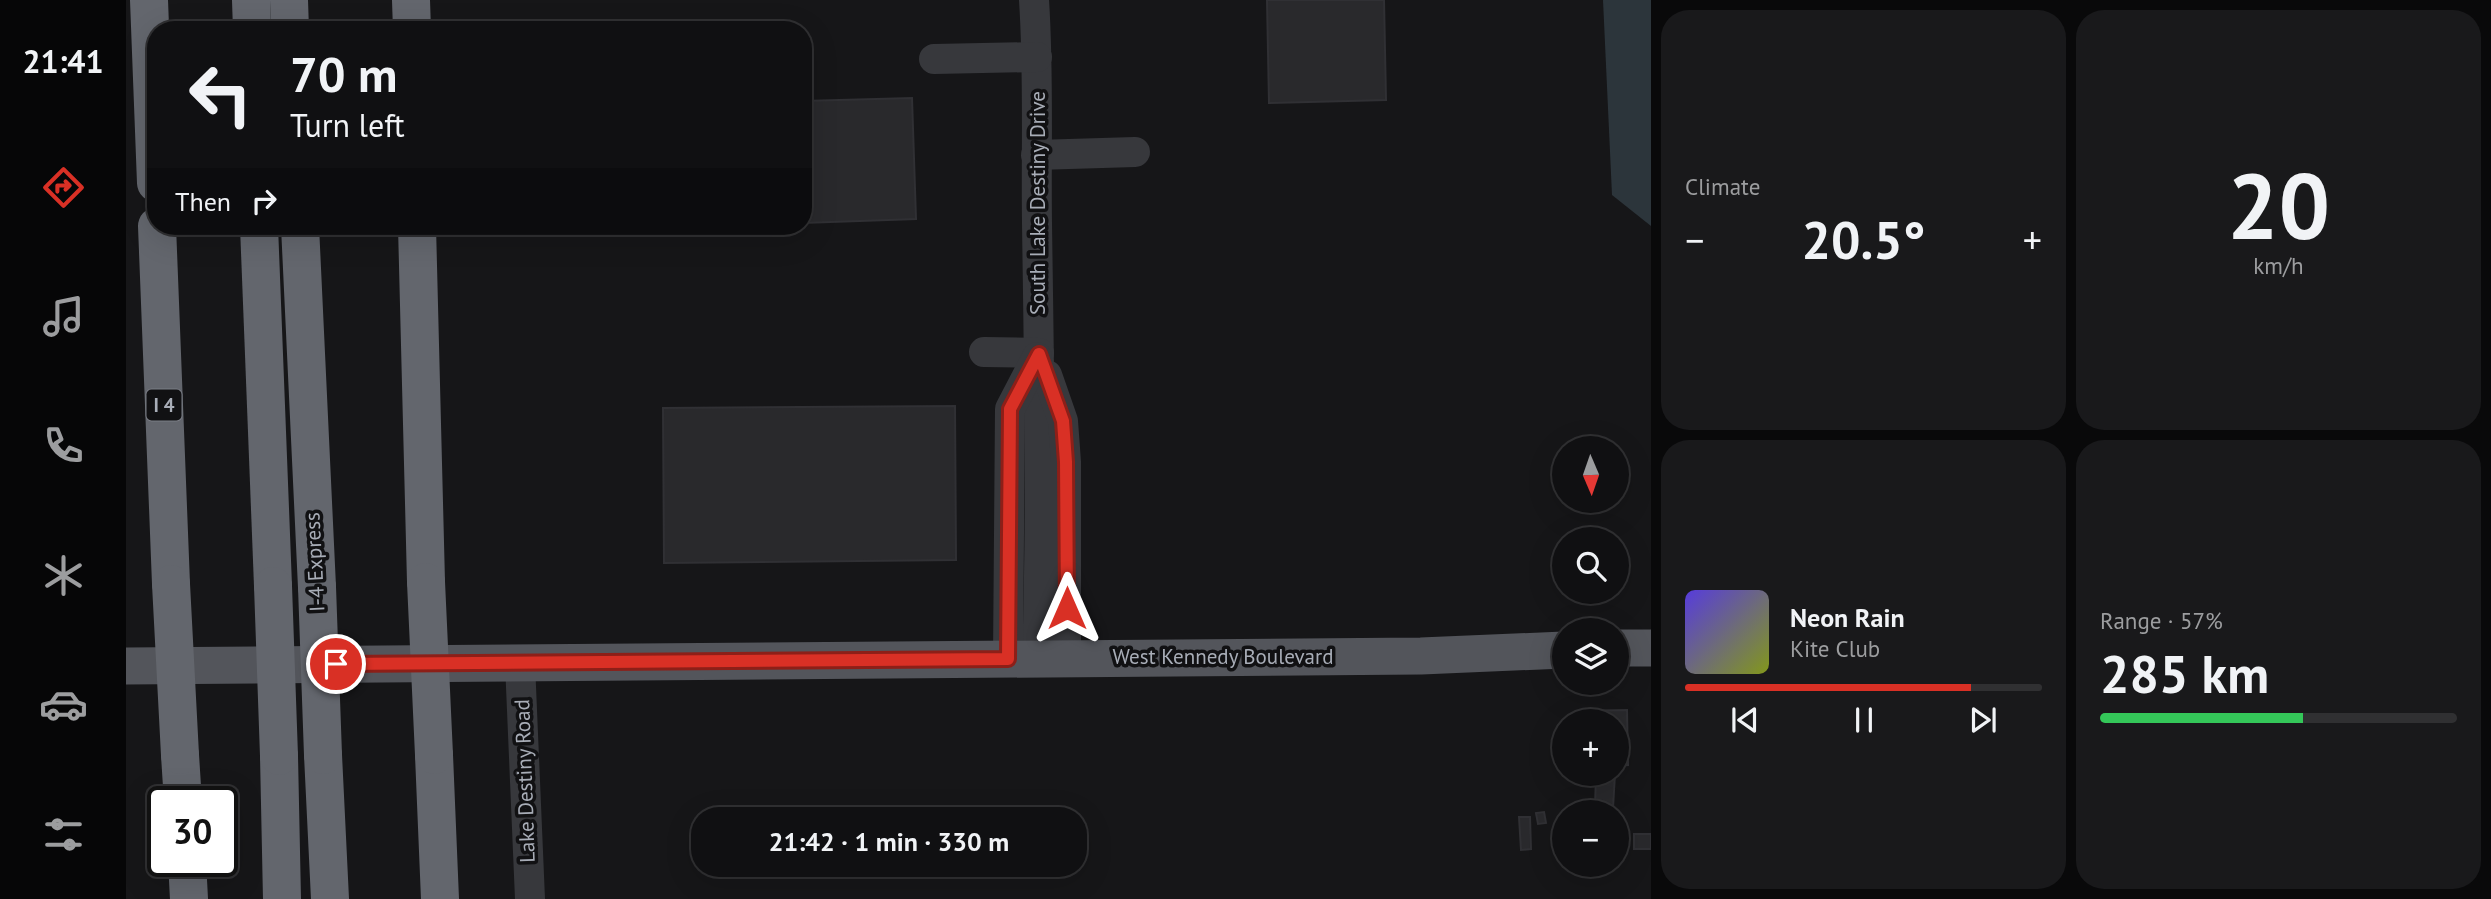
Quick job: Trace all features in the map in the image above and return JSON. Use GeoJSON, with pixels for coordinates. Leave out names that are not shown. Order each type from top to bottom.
{"type":"FeatureCollection","features":[{"type":"Feature","properties":{"kind":"highway"},"geometry":{"type":"LineString","coordinates":[[149,0],[150,21]]}},
{"type":"Feature","properties":{"kind":"highway"},"geometry":{"type":"LineString","coordinates":[[251,0],[252,21]]}},
{"type":"Feature","properties":{"kind":"highway"},"geometry":{"type":"LineString","coordinates":[[289,0],[290,21]]}},
{"type":"Feature","properties":{"kind":"highway"},"geometry":{"type":"LineString","coordinates":[[411,0],[412,21]]}},
{"type":"Feature","properties":{"kind":"highway","name":"I 4"},"geometry":{"type":"LineString","coordinates":[[157,235],[182,786]]}},
{"type":"Feature","properties":{"kind":"highway","name":"I-4 Express"},"geometry":{"type":"LineString","coordinates":[[259,235],[282,899]]}},
{"type":"Feature","properties":{"kind":"highway","name":"I-4 Express"},"geometry":{"type":"LineString","coordinates":[[300,235],[330,899]]}},
{"type":"Feature","properties":{"kind":"highway"},"geometry":{"type":"LineString","coordinates":[[417,235],[426,582],[440,899]]}},
{"type":"Feature","properties":{"kind":"highway"},"geometry":{"type":"LineString","coordinates":[[188,877],[189,899]]}},
{"type":"Feature","properties":{"kind":"main road"},"geometry":{"type":"LineString","coordinates":[[1629,648],[1651,648]]}},
{"type":"Feature","properties":{"kind":"main road","name":"West Kennedy Boulevard"},"geometry":{"type":"LineString","coordinates":[[126,666],[1421,656],[1552,650]]}},
{"type":"Feature","properties":{"kind":"street","name":"South Lake Destiny Drive"},"geometry":{"type":"LineString","coordinates":[[1034,0],[1037,57],[1039,354]]}},
{"type":"Feature","properties":{"kind":"street"},"geometry":{"type":"LineString","coordinates":[[934,59],[1037,57]]}},
{"type":"Feature","properties":{"kind":"street"},"geometry":{"type":"LineString","coordinates":[[1036,155],[1135,152]]}},
{"type":"Feature","properties":{"kind":"street"},"geometry":{"type":"LineString","coordinates":[[984,352],[1039,354]]}},
{"type":"Feature","properties":{"kind":"street"},"geometry":{"type":"LineString","coordinates":[[1037,659],[1010,409],[1039,354]]}},
{"type":"Feature","properties":{"kind":"street"},"geometry":{"type":"LineString","coordinates":[[1037,659],[1066,462],[1063,421],[1039,354]]}},
{"type":"Feature","properties":{"kind":"street","name":"Lake Destiny Road"},"geometry":{"type":"LineString","coordinates":[[520,663],[530,899]]}},
{"type":"Feature","properties":{"kind":"shaded area"},"geometry":{"type":"Polygon","coordinates":[[[1603,0],[1651,0],[1651,226],[1612,195],[1603,0]]]}},
{"type":"Feature","properties":{"kind":"building"},"geometry":{"type":"Polygon","coordinates":[[[1267,0],[1384,0],[1386,100],[1269,103],[1267,0]]]}},
{"type":"Feature","properties":{"kind":"building"},"geometry":{"type":"Polygon","coordinates":[[[912,98],[916,219],[812,223],[812,101],[912,98]]]}},
{"type":"Feature","properties":{"kind":"building"},"geometry":{"type":"Polygon","coordinates":[[[955,406],[956,560],[664,563],[663,408],[955,406]]]}},
{"type":"Feature","properties":{"kind":"building"},"geometry":{"type":"Polygon","coordinates":[[[1596,786],[1614,786],[1613,800],[1595,800],[1596,786]]]}},
{"type":"Feature","properties":{"kind":"building"},"geometry":{"type":"Polygon","coordinates":[[[1544,812],[1546,823],[1538,824],[1536,813],[1544,812]]]}},
{"type":"Feature","properties":{"kind":"building"},"geometry":{"type":"Polygon","coordinates":[[[1519,817],[1530,817],[1531,849],[1521,850],[1519,817]]]}},
{"type":"Feature","properties":{"kind":"building"},"geometry":{"type":"Polygon","coordinates":[[[1634,834],[1651,834],[1651,849],[1634,849],[1634,834]]]}},
{"type":"Feature","properties":{"kind":"route"},"geometry":{"type":"LineString","coordinates":[[336,664],[1008,659],[1010,409],[1039,354],[1063,421],[1066,462],[1067,608]]}}]}
